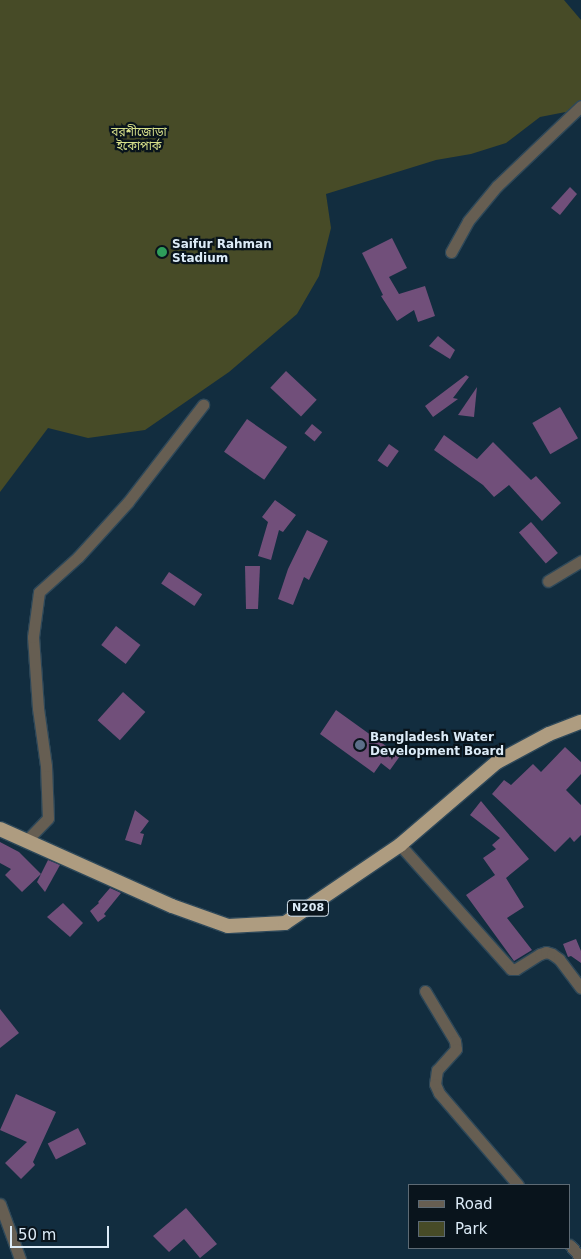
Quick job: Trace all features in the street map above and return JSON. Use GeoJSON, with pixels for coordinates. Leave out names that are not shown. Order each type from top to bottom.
{"type":"FeatureCollection","features":[{"type":"Feature","properties":{"kind":"highway","name":"N208"},"geometry":{"type":"LineString","coordinates":[[0,829],[172,906],[228,926],[285,923],[400,845],[497,762],[549,734],[581,722]]}},
{"type":"Feature","properties":{"kind":"street"},"geometry":{"type":"LineString","coordinates":[[451,252],[468,221],[497,186],[581,106]]}},
{"type":"Feature","properties":{"kind":"street"},"geometry":{"type":"LineString","coordinates":[[27,840],[48,818],[46,766],[38,708],[33,637],[39,592],[78,557],[128,502],[203,405]]}},
{"type":"Feature","properties":{"kind":"street"},"geometry":{"type":"LineString","coordinates":[[548,581],[581,561]]}},
{"type":"Feature","properties":{"kind":"street"},"geometry":{"type":"LineString","coordinates":[[400,845],[511,969],[516,969],[546,952],[559,959],[581,988]]}},
{"type":"Feature","properties":{"kind":"street"},"geometry":{"type":"LineString","coordinates":[[425,991],[455,1041],[456,1049],[437,1070],[435,1084],[439,1093],[517,1184]]}},
{"type":"Feature","properties":{"kind":"street"},"geometry":{"type":"LineString","coordinates":[[0,1204],[20,1259]]}},
{"type":"Feature","properties":{"kind":"street"},"geometry":{"type":"LineString","coordinates":[[571,1246],[581,1258]]}},
{"type":"Feature","properties":{"kind":"green space","name":"বরশীজোড়া ইকোপার্ক"},"geometry":{"type":"Polygon","coordinates":[[[0,0],[564,0],[581,20],[581,109],[540,117],[506,143],[471,154],[436,160],[326,194],[331,228],[319,276],[297,314],[229,372],[145,430],[88,438],[48,428],[0,492],[0,0]]]}},
{"type":"Feature","properties":{"kind":"building"},"geometry":{"type":"Polygon","coordinates":[[[570,187],[577,194],[560,215],[551,208],[570,187]]]}},
{"type":"Feature","properties":{"kind":"building"},"geometry":{"type":"Polygon","coordinates":[[[392,238],[407,268],[389,277],[399,294],[425,286],[435,316],[418,322],[414,310],[397,321],[381,296],[383,295],[362,253],[392,238]]]}},
{"type":"Feature","properties":{"kind":"building"},"geometry":{"type":"Polygon","coordinates":[[[438,336],[455,350],[450,359],[429,346],[438,336]]]}},
{"type":"Feature","properties":{"kind":"building"},"geometry":{"type":"Polygon","coordinates":[[[286,371],[317,400],[301,416],[270,388],[286,371]]]}},
{"type":"Feature","properties":{"kind":"building"},"geometry":{"type":"Polygon","coordinates":[[[466,375],[469,377],[453,398],[458,399],[433,417],[425,406],[466,375]]]}},
{"type":"Feature","properties":{"kind":"building"},"geometry":{"type":"Polygon","coordinates":[[[477,387],[474,417],[458,415],[477,387]]]}},
{"type":"Feature","properties":{"kind":"building"},"geometry":{"type":"Polygon","coordinates":[[[560,407],[578,438],[550,454],[532,423],[560,407]]]}},
{"type":"Feature","properties":{"kind":"building"},"geometry":{"type":"Polygon","coordinates":[[[247,419],[287,447],[264,480],[224,452],[247,419]]]}},
{"type":"Feature","properties":{"kind":"building"},"geometry":{"type":"Polygon","coordinates":[[[312,424],[322,432],[315,442],[304,433],[312,424]]]}},
{"type":"Feature","properties":{"kind":"building"},"geometry":{"type":"Polygon","coordinates":[[[444,435],[477,459],[493,442],[531,480],[536,476],[561,503],[542,521],[509,485],[494,497],[483,485],[434,450],[444,435]]]}},
{"type":"Feature","properties":{"kind":"building"},"geometry":{"type":"Polygon","coordinates":[[[389,444],[399,451],[387,467],[378,460],[389,444]]]}},
{"type":"Feature","properties":{"kind":"building"},"geometry":{"type":"Polygon","coordinates":[[[275,500],[296,515],[283,532],[279,530],[271,560],[258,556],[268,522],[262,517],[275,500]]]}},
{"type":"Feature","properties":{"kind":"building"},"geometry":{"type":"Polygon","coordinates":[[[531,522],[558,553],[546,563],[519,532],[531,522]]]}},
{"type":"Feature","properties":{"kind":"building"},"geometry":{"type":"Polygon","coordinates":[[[307,530],[328,541],[309,580],[304,577],[293,605],[278,599],[288,569],[307,530]]]}},
{"type":"Feature","properties":{"kind":"building"},"geometry":{"type":"Polygon","coordinates":[[[245,566],[260,566],[258,609],[246,609],[245,566]]]}},
{"type":"Feature","properties":{"kind":"building"},"geometry":{"type":"Polygon","coordinates":[[[169,572],[202,594],[194,606],[161,584],[169,572]]]}},
{"type":"Feature","properties":{"kind":"building"},"geometry":{"type":"Polygon","coordinates":[[[116,626],[140,645],[126,664],[101,645],[116,626]]]}},
{"type":"Feature","properties":{"kind":"building"},"geometry":{"type":"Polygon","coordinates":[[[123,692],[145,712],[120,740],[98,720],[123,692]]]}},
{"type":"Feature","properties":{"kind":"building","name":"Bangladesh Water Development Board"},"geometry":{"type":"Polygon","coordinates":[[[336,710],[400,756],[390,770],[381,763],[374,773],[320,734],[336,710]]]}},
{"type":"Feature","properties":{"kind":"building"},"geometry":{"type":"Polygon","coordinates":[[[565,747],[581,762],[581,774],[566,790],[581,805],[581,835],[574,842],[570,837],[555,852],[492,794],[504,780],[511,785],[533,764],[541,772],[565,747]]]}},
{"type":"Feature","properties":{"kind":"building"},"geometry":{"type":"Polygon","coordinates":[[[481,801],[529,859],[506,878],[524,907],[507,918],[532,950],[514,961],[466,895],[495,875],[483,858],[496,849],[492,845],[500,838],[470,815],[481,801]]]}},
{"type":"Feature","properties":{"kind":"building"},"geometry":{"type":"Polygon","coordinates":[[[135,810],[149,821],[140,833],[144,834],[141,845],[125,840],[135,810]]]}},
{"type":"Feature","properties":{"kind":"building"},"geometry":{"type":"Polygon","coordinates":[[[0,842],[19,852],[41,874],[22,892],[5,875],[11,869],[0,863],[0,842]]]}},
{"type":"Feature","properties":{"kind":"building"},"geometry":{"type":"Polygon","coordinates":[[[48,860],[60,865],[45,892],[37,882],[48,860]]]}},
{"type":"Feature","properties":{"kind":"building"},"geometry":{"type":"Polygon","coordinates":[[[110,888],[121,893],[104,914],[106,916],[98,922],[90,911],[99,903],[110,888]]]}},
{"type":"Feature","properties":{"kind":"building"},"geometry":{"type":"Polygon","coordinates":[[[63,903],[83,923],[70,937],[47,917],[63,903]]]}},
{"type":"Feature","properties":{"kind":"building"},"geometry":{"type":"Polygon","coordinates":[[[576,939],[581,951],[581,963],[571,956],[568,957],[563,944],[576,939]]]}},
{"type":"Feature","properties":{"kind":"building"},"geometry":{"type":"Polygon","coordinates":[[[0,1009],[19,1033],[0,1048],[0,1009]]]}},
{"type":"Feature","properties":{"kind":"building"},"geometry":{"type":"Polygon","coordinates":[[[16,1094],[56,1112],[33,1162],[35,1165],[21,1179],[5,1163],[27,1142],[0,1130],[16,1094]]]}},
{"type":"Feature","properties":{"kind":"building"},"geometry":{"type":"Polygon","coordinates":[[[78,1128],[86,1144],[56,1159],[48,1143],[78,1128]]]}},
{"type":"Feature","properties":{"kind":"building"},"geometry":{"type":"Polygon","coordinates":[[[186,1208],[217,1244],[200,1258],[184,1239],[169,1252],[153,1236],[186,1208]]]}},
{"type":"Feature","properties":{"kind":"place","name":"Saifur Rahman Stadium"},"geometry":{"type":"Point","coordinates":[162,252]}},
{"type":"Feature","properties":{"kind":"place","name":"Bangladesh Water Development Board"},"geometry":{"type":"Point","coordinates":[360,745]}}]}
